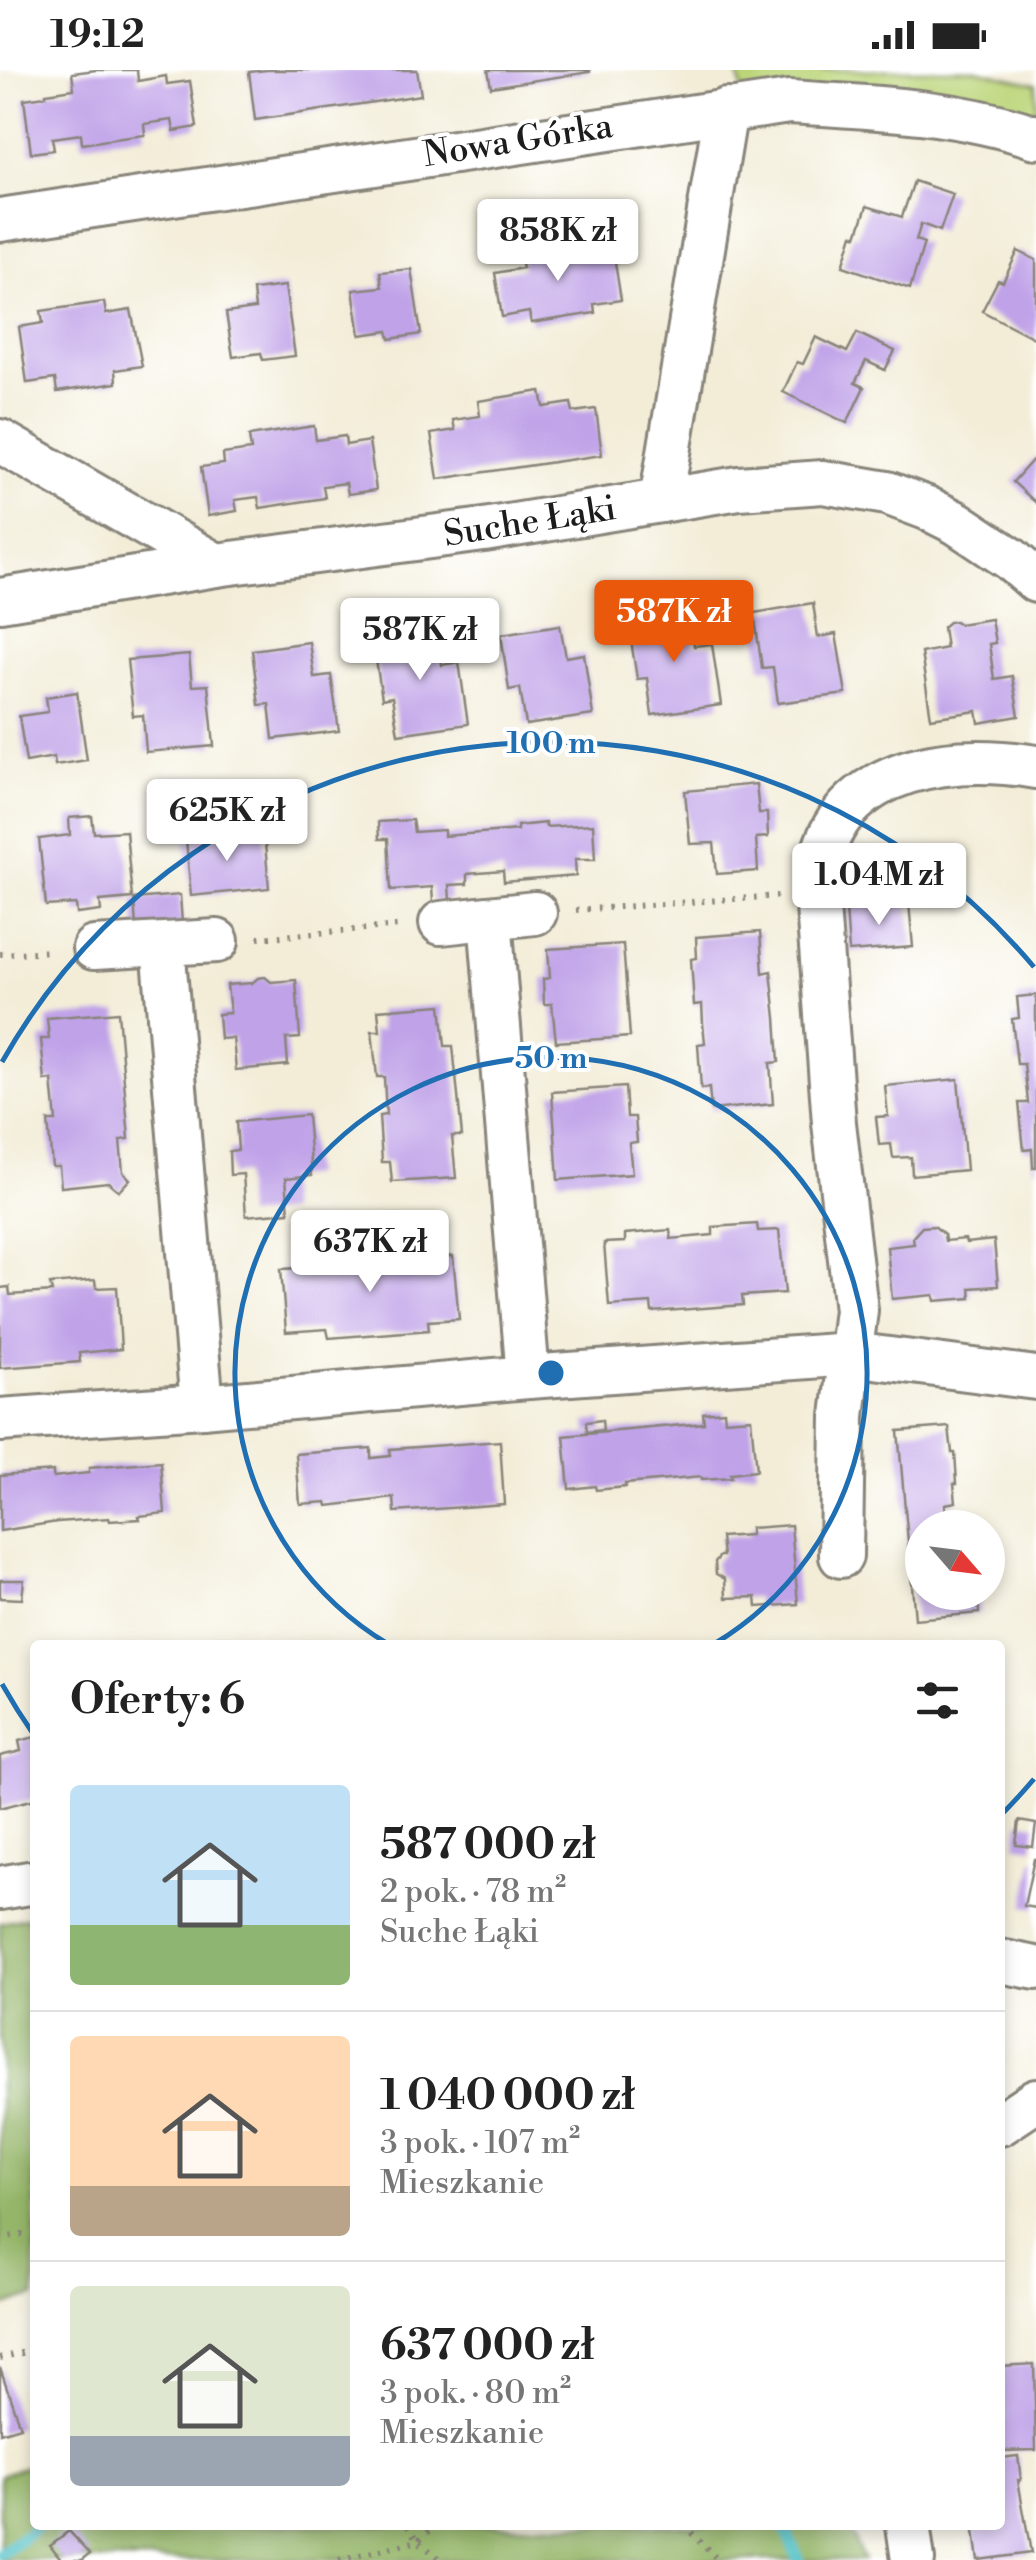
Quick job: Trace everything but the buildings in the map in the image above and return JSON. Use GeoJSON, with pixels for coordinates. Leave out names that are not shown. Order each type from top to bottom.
{"type":"FeatureCollection","features":[{"type":"Feature","properties":{"kind":"street","name":"Nowa Górka"},"geometry":{"type":"LineString","coordinates":[[0,220],[789,102],[890,108],[959,118],[1036,137]]}},
{"type":"Feature","properties":{"kind":"street"},"geometry":{"type":"LineString","coordinates":[[661,501],[726,110]]}},
{"type":"Feature","properties":{"kind":"street"},"geometry":{"type":"LineString","coordinates":[[0,441],[216,565]]}},
{"type":"Feature","properties":{"kind":"street","name":"Suche Łąki"},"geometry":{"type":"LineString","coordinates":[[0,600],[216,565],[484,530],[738,488],[822,482],[888,493],[928,508],[1011,559],[1036,581]]}},
{"type":"Feature","properties":{"kind":"street"},"geometry":{"type":"LineString","coordinates":[[841,1556],[844,1416],[856,1310],[834,1123],[817,893],[819,864],[832,829],[860,795],[896,775],[920,768],[977,762],[1036,768]]}},
{"type":"Feature","properties":{"kind":"street"},"geometry":{"type":"LineString","coordinates":[[441,923],[535,913]]}},
{"type":"Feature","properties":{"kind":"street"},"geometry":{"type":"LineString","coordinates":[[490,918],[528,1378]]}},
{"type":"Feature","properties":{"kind":"street"},"geometry":{"type":"LineString","coordinates":[[94,948],[217,941]]}},
{"type":"Feature","properties":{"kind":"street"},"geometry":{"type":"LineString","coordinates":[[163,945],[202,1406]]}},
{"type":"Feature","properties":{"kind":"street"},"geometry":{"type":"LineString","coordinates":[[0,1420],[850,1354],[1036,1378]]}},
{"type":"Feature","properties":{"kind":"street"},"geometry":{"type":"LineString","coordinates":[[0,1888],[30,1883]]}},
{"type":"Feature","properties":{"kind":"street"},"geometry":{"type":"LineString","coordinates":[[1005,1962],[1036,1968]]}},
{"type":"Feature","properties":{"kind":"street"},"geometry":{"type":"LineString","coordinates":[[1005,2121],[1036,2100]]}},
{"type":"Feature","properties":{"kind":"street"},"geometry":{"type":"LineString","coordinates":[[909,2530],[913,2560]]}},
{"type":"Feature","properties":{"kind":"path"},"geometry":{"type":"LineString","coordinates":[[535,913],[817,893]]}},
{"type":"Feature","properties":{"kind":"path"},"geometry":{"type":"LineString","coordinates":[[217,941],[441,923]]}},
{"type":"Feature","properties":{"kind":"path"},"geometry":{"type":"LineString","coordinates":[[0,954],[94,948]]}},
{"type":"Feature","properties":{"kind":"path"},"geometry":{"type":"LineString","coordinates":[[0,2238],[21,2235],[30,2238]]}},
{"type":"Feature","properties":{"kind":"path"},"geometry":{"type":"LineString","coordinates":[[0,2358],[30,2351]]}},
{"type":"Feature","properties":{"kind":"path"},"geometry":{"type":"LineString","coordinates":[[412,2530],[418,2541],[441,2560]]}},
{"type":"Feature","properties":{"kind":"path"},"geometry":{"type":"LineString","coordinates":[[339,2560],[418,2541],[430,2530]]}},
{"type":"Feature","properties":{"kind":"path"},"geometry":{"type":"LineString","coordinates":[[689,2530],[718,2560]]}},
{"type":"Feature","properties":{"kind":"green space"},"geometry":{"type":"Polygon","coordinates":[[[737,70],[976,70],[1036,84],[1036,116],[742,91],[737,70]]]}},
{"type":"Feature","properties":{"kind":"green space"},"geometry":{"type":"Polygon","coordinates":[[[30,1917],[30,2298],[0,2308],[0,1923],[30,1917]]]}},
{"type":"Feature","properties":{"kind":"green space"},"geometry":{"type":"Polygon","coordinates":[[[30,2464],[30,2530],[849,2530],[864,2560],[0,2560],[0,2475],[30,2464]]]}},
{"type":"Feature","properties":{"kind":"waterway"},"geometry":{"type":"LineString","coordinates":[[0,2554],[32,2530]]}},
{"type":"Feature","properties":{"kind":"waterway"},"geometry":{"type":"LineString","coordinates":[[785,2530],[799,2560]]}}]}
